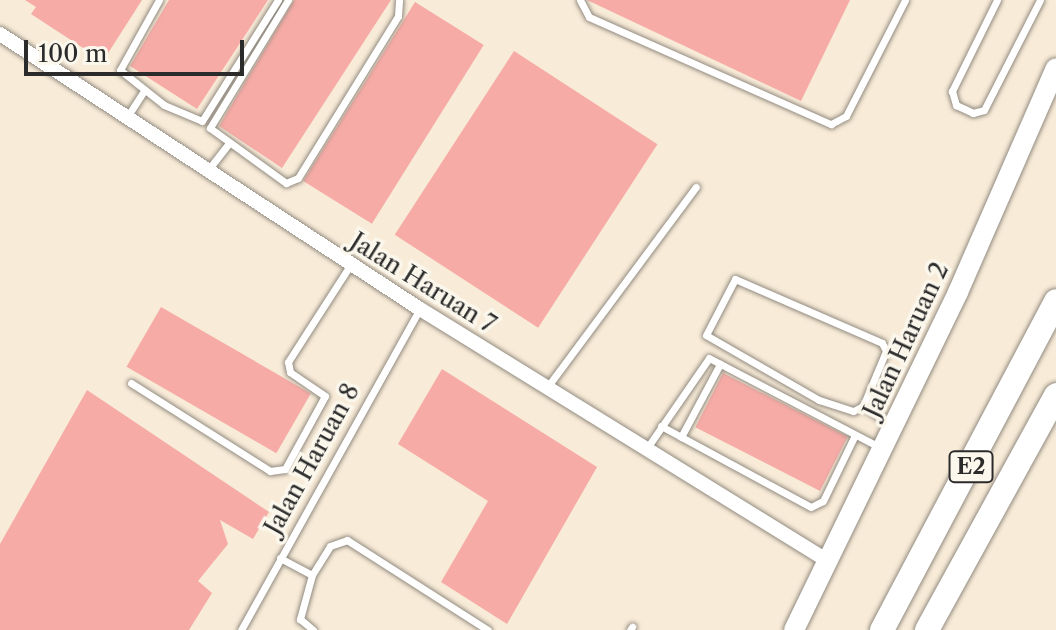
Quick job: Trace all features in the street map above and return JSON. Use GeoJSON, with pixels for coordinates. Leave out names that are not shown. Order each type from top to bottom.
{"type":"FeatureCollection","features":[{"type":"Feature","properties":{"kind":"highway","name":"E2"},"geometry":{"type":"LineString","coordinates":[[882,630],[1056,301]]}},
{"type":"Feature","properties":{"kind":"highway","name":"E2"},"geometry":{"type":"LineString","coordinates":[[927,630],[1056,395]]}},
{"type":"Feature","properties":{"kind":"main road","name":"Jalan Haruan 2"},"geometry":{"type":"LineString","coordinates":[[794,630],[894,426],[1056,68]]}},
{"type":"Feature","properties":{"kind":"street","name":"Jalan Haruan 7"},"geometry":{"type":"LineString","coordinates":[[0,34],[420,309],[829,562]]}},
{"type":"Feature","properties":{"kind":"lane"},"geometry":{"type":"LineString","coordinates":[[159,0],[120,64],[143,92],[202,121],[278,0]]}},
{"type":"Feature","properties":{"kind":"lane"},"geometry":{"type":"LineString","coordinates":[[288,0],[210,128],[228,144],[292,183],[398,16],[399,0]]}},
{"type":"Feature","properties":{"kind":"lane"},"geometry":{"type":"LineString","coordinates":[[580,0],[589,17],[836,124],[905,0]]}},
{"type":"Feature","properties":{"kind":"lane"},"geometry":{"type":"LineString","coordinates":[[997,0],[952,91],[956,105],[979,115],[1040,0]]}},
{"type":"Feature","properties":{"kind":"lane"},"geometry":{"type":"LineString","coordinates":[[127,117],[143,92]]}},
{"type":"Feature","properties":{"kind":"lane"},"geometry":{"type":"LineString","coordinates":[[208,170],[228,144]]}},
{"type":"Feature","properties":{"kind":"lane"},"geometry":{"type":"LineString","coordinates":[[548,386],[696,187]]}},
{"type":"Feature","properties":{"kind":"lane"},"geometry":{"type":"LineString","coordinates":[[131,383],[270,471],[285,469],[325,396],[290,372],[288,362],[351,264]]}},
{"type":"Feature","properties":{"kind":"lane"},"geometry":{"type":"LineString","coordinates":[[747,282],[882,343],[886,351],[863,406],[853,411],[819,400],[715,342],[707,328],[727,286],[747,282]]}},
{"type":"Feature","properties":{"kind":"lane","name":"Jalan Haruan 8"},"geometry":{"type":"LineString","coordinates":[[241,630],[420,309]]}},
{"type":"Feature","properties":{"kind":"lane"},"geometry":{"type":"LineString","coordinates":[[647,448],[704,359],[720,364],[883,449]]}},
{"type":"Feature","properties":{"kind":"lane"},"geometry":{"type":"LineString","coordinates":[[681,437],[720,364]]}},
{"type":"Feature","properties":{"kind":"lane"},"geometry":{"type":"LineString","coordinates":[[863,406],[894,426]]}},
{"type":"Feature","properties":{"kind":"lane"},"geometry":{"type":"LineString","coordinates":[[661,426],[811,507],[823,501],[855,435]]}},
{"type":"Feature","properties":{"kind":"lane"},"geometry":{"type":"LineString","coordinates":[[313,630],[300,619],[312,575],[330,546],[347,540],[488,630]]}},
{"type":"Feature","properties":{"kind":"lane"},"geometry":{"type":"LineString","coordinates":[[280,558],[312,575]]}},
{"type":"Feature","properties":{"kind":"building"},"geometry":{"type":"Polygon","coordinates":[[[25,0],[142,0],[103,61],[31,14],[36,7],[25,0]]]}},
{"type":"Feature","properties":{"kind":"building"},"geometry":{"type":"Polygon","coordinates":[[[169,0],[268,0],[197,109],[130,66],[169,0]]]}},
{"type":"Feature","properties":{"kind":"building"},"geometry":{"type":"Polygon","coordinates":[[[294,0],[391,0],[282,168],[219,126],[294,0]]]}},
{"type":"Feature","properties":{"kind":"building"},"geometry":{"type":"Polygon","coordinates":[[[587,0],[850,0],[801,101],[587,0]]]}},
{"type":"Feature","properties":{"kind":"building"},"geometry":{"type":"Polygon","coordinates":[[[415,2],[484,45],[372,224],[303,181],[415,2]]]}},
{"type":"Feature","properties":{"kind":"building"},"geometry":{"type":"Polygon","coordinates":[[[514,51],[657,144],[538,328],[395,235],[514,51]]]}},
{"type":"Feature","properties":{"kind":"building"},"geometry":{"type":"Polygon","coordinates":[[[161,307],[311,393],[276,453],[126,367],[161,307]]]}},
{"type":"Feature","properties":{"kind":"building"},"geometry":{"type":"Polygon","coordinates":[[[442,369],[597,467],[507,624],[441,582],[488,501],[398,444],[442,369]]]}},
{"type":"Feature","properties":{"kind":"building"},"geometry":{"type":"Polygon","coordinates":[[[723,373],[848,437],[820,491],[695,427],[723,373]]]}},
{"type":"Feature","properties":{"kind":"building"},"geometry":{"type":"Polygon","coordinates":[[[87,390],[269,512],[253,539],[220,520],[228,544],[198,581],[212,593],[189,630],[0,630],[0,544],[87,390]]]}}]}
